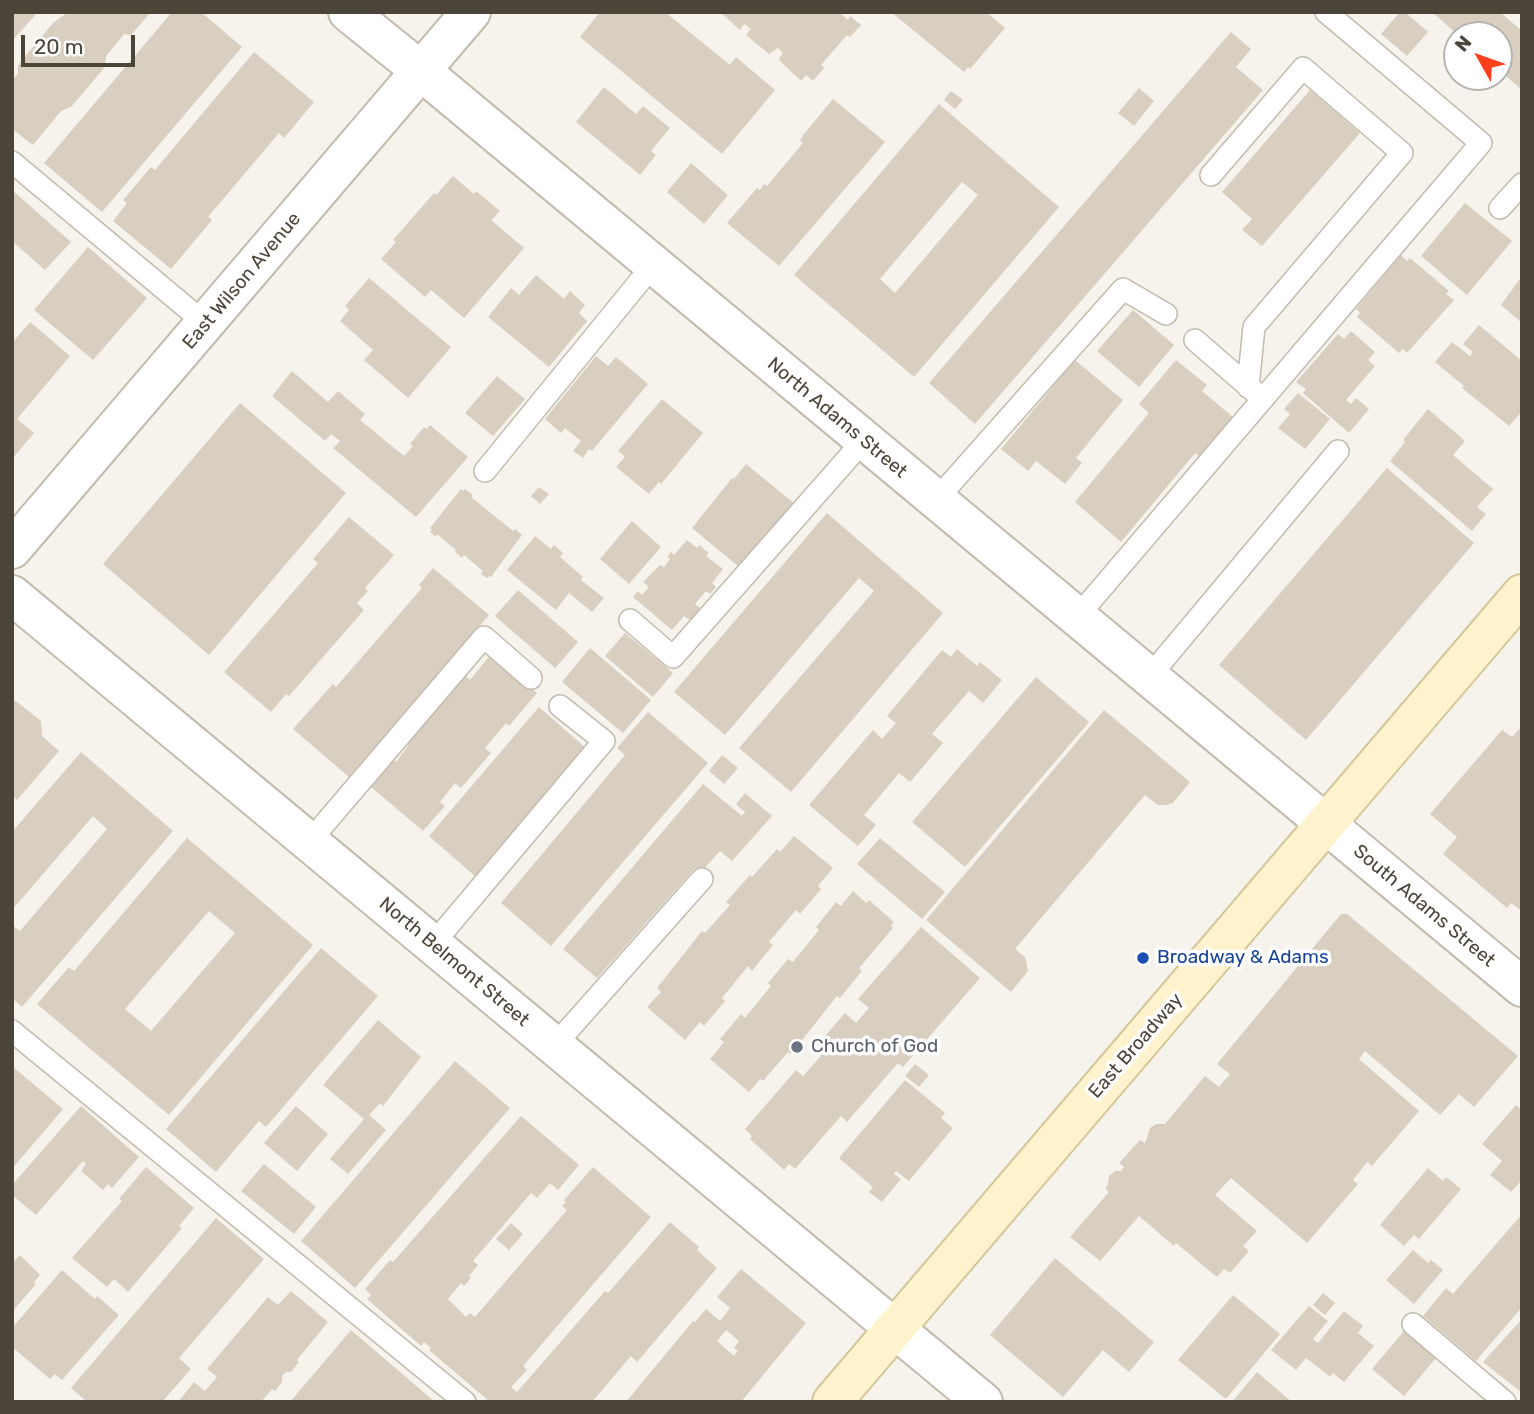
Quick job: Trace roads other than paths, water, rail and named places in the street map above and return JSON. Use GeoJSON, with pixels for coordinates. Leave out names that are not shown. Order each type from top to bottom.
{"type":"FeatureCollection","features":[{"type":"Feature","properties":{"kind":"main road","name":"East Broadway"},"geometry":{"type":"LineString","coordinates":[[832,1402],[1522,594]]}},
{"type":"Feature","properties":{"kind":"street","name":"North Adams Street"},"geometry":{"type":"LineString","coordinates":[[348,12],[1326,825]]}},
{"type":"Feature","properties":{"kind":"street","name":"East Wilson Avenue"},"geometry":{"type":"LineString","coordinates":[[12,549],[471,12]]}},
{"type":"Feature","properties":{"kind":"street","name":"North Belmont Street"},"geometry":{"type":"LineString","coordinates":[[12,595],[984,1402]]}},
{"type":"Feature","properties":{"kind":"street","name":"South Adams Street"},"geometry":{"type":"LineString","coordinates":[[1326,825],[1522,988]]}},
{"type":"Feature","properties":{"kind":"lane"},"geometry":{"type":"LineString","coordinates":[[1077,617],[1255,393],[1481,143],[1326,12]]}},
{"type":"Feature","properties":{"kind":"lane"},"geometry":{"type":"LineString","coordinates":[[1211,176],[1303,68],[1402,153],[1254,327],[1255,393]]}},
{"type":"Feature","properties":{"kind":"lane"},"geometry":{"type":"LineString","coordinates":[[12,162],[206,324]]}},
{"type":"Feature","properties":{"kind":"lane"},"geometry":{"type":"LineString","coordinates":[[1500,208],[1522,184]]}},
{"type":"Feature","properties":{"kind":"lane"},"geometry":{"type":"LineString","coordinates":[[485,471],[653,265]]}},
{"type":"Feature","properties":{"kind":"lane"},"geometry":{"type":"LineString","coordinates":[[936,500],[1123,289],[1166,314]]}},
{"type":"Feature","properties":{"kind":"lane"},"geometry":{"type":"LineString","coordinates":[[1195,340],[1255,393]]}},
{"type":"Feature","properties":{"kind":"lane"},"geometry":{"type":"LineString","coordinates":[[631,620],[673,657],[863,440]]}},
{"type":"Feature","properties":{"kind":"lane"},"geometry":{"type":"LineString","coordinates":[[1149,677],[1338,451]]}},
{"type":"Feature","properties":{"kind":"lane"},"geometry":{"type":"LineString","coordinates":[[309,842],[484,637],[531,678]]}},
{"type":"Feature","properties":{"kind":"lane"},"geometry":{"type":"LineString","coordinates":[[433,944],[604,741],[560,706]]}},
{"type":"Feature","properties":{"kind":"lane"},"geometry":{"type":"LineString","coordinates":[[554,1045],[702,879]]}},
{"type":"Feature","properties":{"kind":"lane"},"geometry":{"type":"LineString","coordinates":[[12,1031],[465,1402]]}},
{"type":"Feature","properties":{"kind":"lane"},"geometry":{"type":"LineString","coordinates":[[1413,1324],[1505,1402]]}},
{"type":"Feature","properties":{"kind":"place","name":"Broadway & Adams"},"geometry":{"type":"Point","coordinates":[1143,958]}},
{"type":"Feature","properties":{"kind":"place","name":"Church of God"},"geometry":{"type":"Point","coordinates":[797,1047]}}]}
